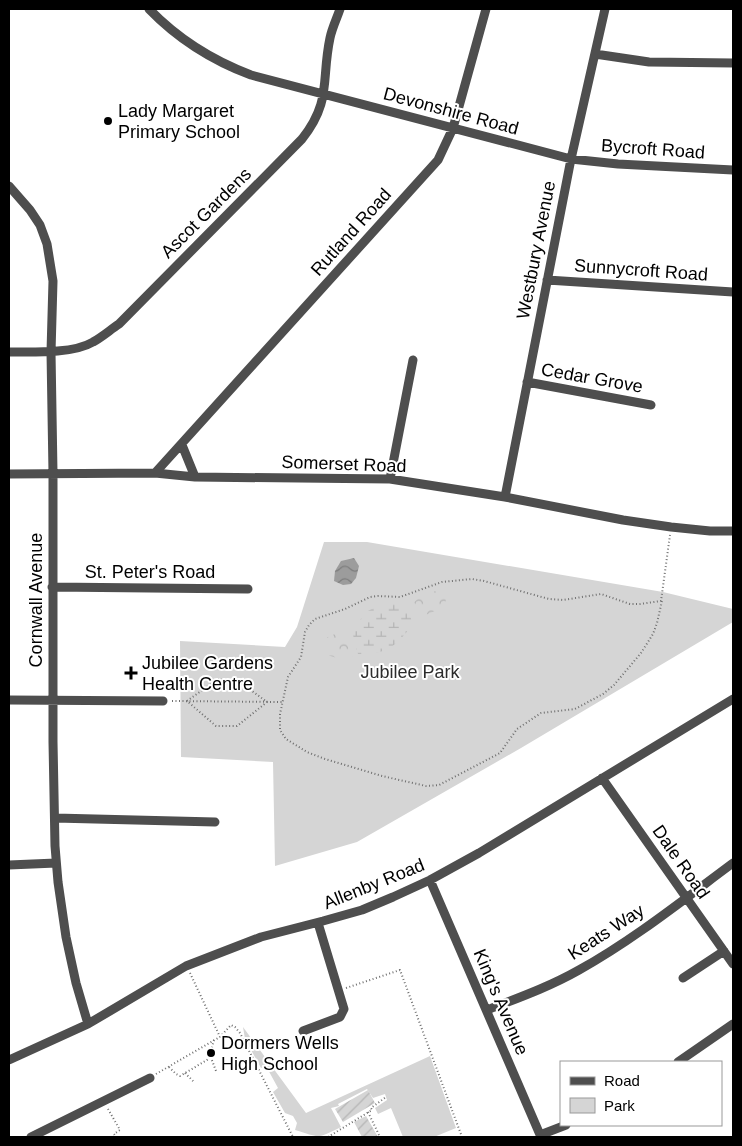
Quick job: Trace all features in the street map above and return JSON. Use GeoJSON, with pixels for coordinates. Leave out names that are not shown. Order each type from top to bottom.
{"type":"FeatureCollection","features":[{"type":"Feature","properties":{"kind":"street","name":"Devonshire Road"},"geometry":{"type":"LineString","coordinates":[[148,9],[189,44],[222,63],[251,75],[570,159]]}},
{"type":"Feature","properties":{"kind":"street","name":"Ascot Gardens"},"geometry":{"type":"LineString","coordinates":[[9,352],[51,352],[92,344],[119,324],[302,139],[315,120],[324,94],[330,38],[340,9]]}},
{"type":"Feature","properties":{"kind":"street","name":"Rutland Road"},"geometry":{"type":"LineString","coordinates":[[155,473],[438,160],[453,128],[486,9]]}},
{"type":"Feature","properties":{"kind":"street","name":"Westbury Avenue"},"geometry":{"type":"LineString","coordinates":[[504,497],[570,159],[604,9]]}},
{"type":"Feature","properties":{"kind":"street"},"geometry":{"type":"LineString","coordinates":[[595,54],[649,62],[733,63]]}},
{"type":"Feature","properties":{"kind":"street","name":"Bycroft Road"},"geometry":{"type":"LineString","coordinates":[[570,159],[618,164],[733,170]]}},
{"type":"Feature","properties":{"kind":"street","name":"Cornwall Avenue"},"geometry":{"type":"LineString","coordinates":[[9,186],[30,210],[40,225],[48,244],[54,281],[51,352],[56,863],[66,937],[76,983],[88,1024]]}},
{"type":"Feature","properties":{"kind":"street","name":"Sunnycroft Road"},"geometry":{"type":"LineString","coordinates":[[547,280],[733,292]]}},
{"type":"Feature","properties":{"kind":"street"},"geometry":{"type":"LineString","coordinates":[[390,479],[413,360]]}},
{"type":"Feature","properties":{"kind":"street","name":"Cedar Grove"},"geometry":{"type":"LineString","coordinates":[[527,382],[651,405]]}},
{"type":"Feature","properties":{"kind":"street"},"geometry":{"type":"LineString","coordinates":[[182,445],[195,477]]}},
{"type":"Feature","properties":{"kind":"street","name":"Somerset Road"},"geometry":{"type":"LineString","coordinates":[[9,474],[155,473],[195,477],[390,479],[504,497],[623,520],[710,531],[733,531]]}},
{"type":"Feature","properties":{"kind":"street","name":"St. Peter's Road"},"geometry":{"type":"LineString","coordinates":[[52,587],[248,589]]}},
{"type":"Feature","properties":{"kind":"street","name":"Allenby Road"},"geometry":{"type":"LineString","coordinates":[[9,1060],[88,1024],[186,966],[261,937],[362,910],[430,880],[479,853],[733,699]]}},
{"type":"Feature","properties":{"kind":"street"},"geometry":{"type":"LineString","coordinates":[[9,700],[163,701]]}},
{"type":"Feature","properties":{"kind":"street","name":"Dale Road"},"geometry":{"type":"LineString","coordinates":[[602,778],[733,964]]}},
{"type":"Feature","properties":{"kind":"street"},"geometry":{"type":"LineString","coordinates":[[55,818],[216,822]]}},
{"type":"Feature","properties":{"kind":"street"},"geometry":{"type":"LineString","coordinates":[[9,865],[56,863]]}},
{"type":"Feature","properties":{"kind":"street","name":"Keats Way"},"geometry":{"type":"LineString","coordinates":[[487,1010],[536,992],[579,970],[623,942],[733,864]]}},
{"type":"Feature","properties":{"kind":"street","name":"King's Avenue"},"geometry":{"type":"LineString","coordinates":[[430,880],[540,1136]]}},
{"type":"Feature","properties":{"kind":"street"},"geometry":{"type":"LineString","coordinates":[[303,1031],[340,1017],[344,1009],[318,923]]}},
{"type":"Feature","properties":{"kind":"street"},"geometry":{"type":"LineString","coordinates":[[683,978],[724,951]]}},
{"type":"Feature","properties":{"kind":"street"},"geometry":{"type":"LineString","coordinates":[[679,1061],[733,1024]]}},
{"type":"Feature","properties":{"kind":"street"},"geometry":{"type":"LineString","coordinates":[[31,1137],[150,1078]]}},
{"type":"Feature","properties":{"kind":"street"},"geometry":{"type":"LineString","coordinates":[[540,1136],[564,1126]]}},
{"type":"Feature","properties":{"kind":"path"},"geometry":{"type":"LineString","coordinates":[[662,601],[630,604],[601,594],[563,600],[549,599],[472,579],[442,582],[400,597],[370,597],[345,609],[315,619],[309,625],[305,632],[301,657],[288,677],[282,702],[280,730],[286,739],[307,752],[325,759],[382,776],[426,786],[439,785],[500,753],[517,729],[541,713],[575,709],[596,699],[614,685],[641,653],[653,634],[657,623],[662,601],[671,527]]}},
{"type":"Feature","properties":{"kind":"path"},"geometry":{"type":"LineString","coordinates":[[187,702],[218,679],[237,680],[267,702]]}},
{"type":"Feature","properties":{"kind":"path"},"geometry":{"type":"LineString","coordinates":[[163,701],[282,702]]}},
{"type":"Feature","properties":{"kind":"path"},"geometry":{"type":"LineString","coordinates":[[187,702],[216,726],[237,726],[267,702]]}},
{"type":"Feature","properties":{"kind":"path"},"geometry":{"type":"LineString","coordinates":[[344,988],[400,970],[462,1137]]}},
{"type":"Feature","properties":{"kind":"path"},"geometry":{"type":"LineString","coordinates":[[192,979],[220,1037]]}},
{"type":"Feature","properties":{"kind":"path"},"geometry":{"type":"LineString","coordinates":[[150,1078],[220,1037],[230,1026],[235,1027],[240,1033],[293,1137],[303,1137]]}},
{"type":"Feature","properties":{"kind":"path"},"geometry":{"type":"LineString","coordinates":[[169,1066],[180,1076],[207,1060],[214,1040]]}},
{"type":"Feature","properties":{"kind":"path"},"geometry":{"type":"LineString","coordinates":[[210,1055],[216,1071]]}},
{"type":"Feature","properties":{"kind":"path"},"geometry":{"type":"LineString","coordinates":[[185,1073],[194,1082]]}},
{"type":"Feature","properties":{"kind":"path"},"geometry":{"type":"LineString","coordinates":[[328,1137],[372,1110],[371,1108],[386,1097]]}},
{"type":"Feature","properties":{"kind":"path"},"geometry":{"type":"LineString","coordinates":[[103,1100],[120,1130],[114,1134],[116,1137]]}},
{"type":"Feature","properties":{"kind":"path"},"geometry":{"type":"LineString","coordinates":[[368,1112],[380,1137]]}},
{"type":"Feature","properties":{"kind":"green space","name":"Jubilee Park"},"geometry":{"type":"Polygon","coordinates":[[[324,542],[367,542],[663,592],[733,609],[733,622],[521,748],[357,842],[275,866],[273,762],[181,757],[180,641],[285,647],[297,627],[324,542]]]}},
{"type":"Feature","properties":{"kind":"green space"},"geometry":{"type":"Polygon","coordinates":[[[436,591],[445,594],[446,603],[437,610],[421,617],[414,602],[424,594],[436,591]]]}},
{"type":"Feature","properties":{"kind":"green space"},"geometry":{"type":"Polygon","coordinates":[[[383,603],[399,605],[406,609],[413,624],[396,644],[390,648],[377,653],[358,654],[352,631],[366,612],[383,603]]]}},
{"type":"Feature","properties":{"kind":"green space"},"geometry":{"type":"Polygon","coordinates":[[[343,633],[351,640],[353,657],[337,658],[327,655],[323,647],[326,638],[343,633]]]}},
{"type":"Feature","properties":{"kind":"green space"},"geometry":{"type":"Polygon","coordinates":[[[243,1027],[306,1113],[430,1056],[456,1128],[434,1137],[403,1137],[391,1108],[378,1114],[375,1108],[387,1100],[385,1094],[373,1098],[367,1089],[338,1104],[339,1106],[331,1108],[341,1127],[319,1136],[295,1130],[297,1123],[293,1116],[285,1113],[273,1092],[278,1088],[266,1066],[261,1068],[245,1039],[243,1027]]]}},
{"type":"Feature","properties":{"kind":"green space"},"geometry":{"type":"Polygon","coordinates":[[[368,1090],[375,1103],[343,1122],[335,1109],[368,1090]]]}},
{"type":"Feature","properties":{"kind":"green space"},"geometry":{"type":"Polygon","coordinates":[[[366,1116],[378,1137],[362,1137],[354,1122],[366,1116]]]}},
{"type":"Feature","properties":{"kind":"water"},"geometry":{"type":"Polygon","coordinates":[[[354,558],[359,566],[356,578],[351,584],[343,585],[334,581],[335,571],[341,561],[354,558]]]}},
{"type":"Feature","properties":{"kind":"place","name":"Lady Margaret Primary School"},"geometry":{"type":"Point","coordinates":[108,121]}},
{"type":"Feature","properties":{"kind":"place","name":"Jubilee Gardens Health Centre"},"geometry":{"type":"Point","coordinates":[131,673]}},
{"type":"Feature","properties":{"kind":"place","name":"Dormers Wells High School"},"geometry":{"type":"Point","coordinates":[211,1053]}}]}
